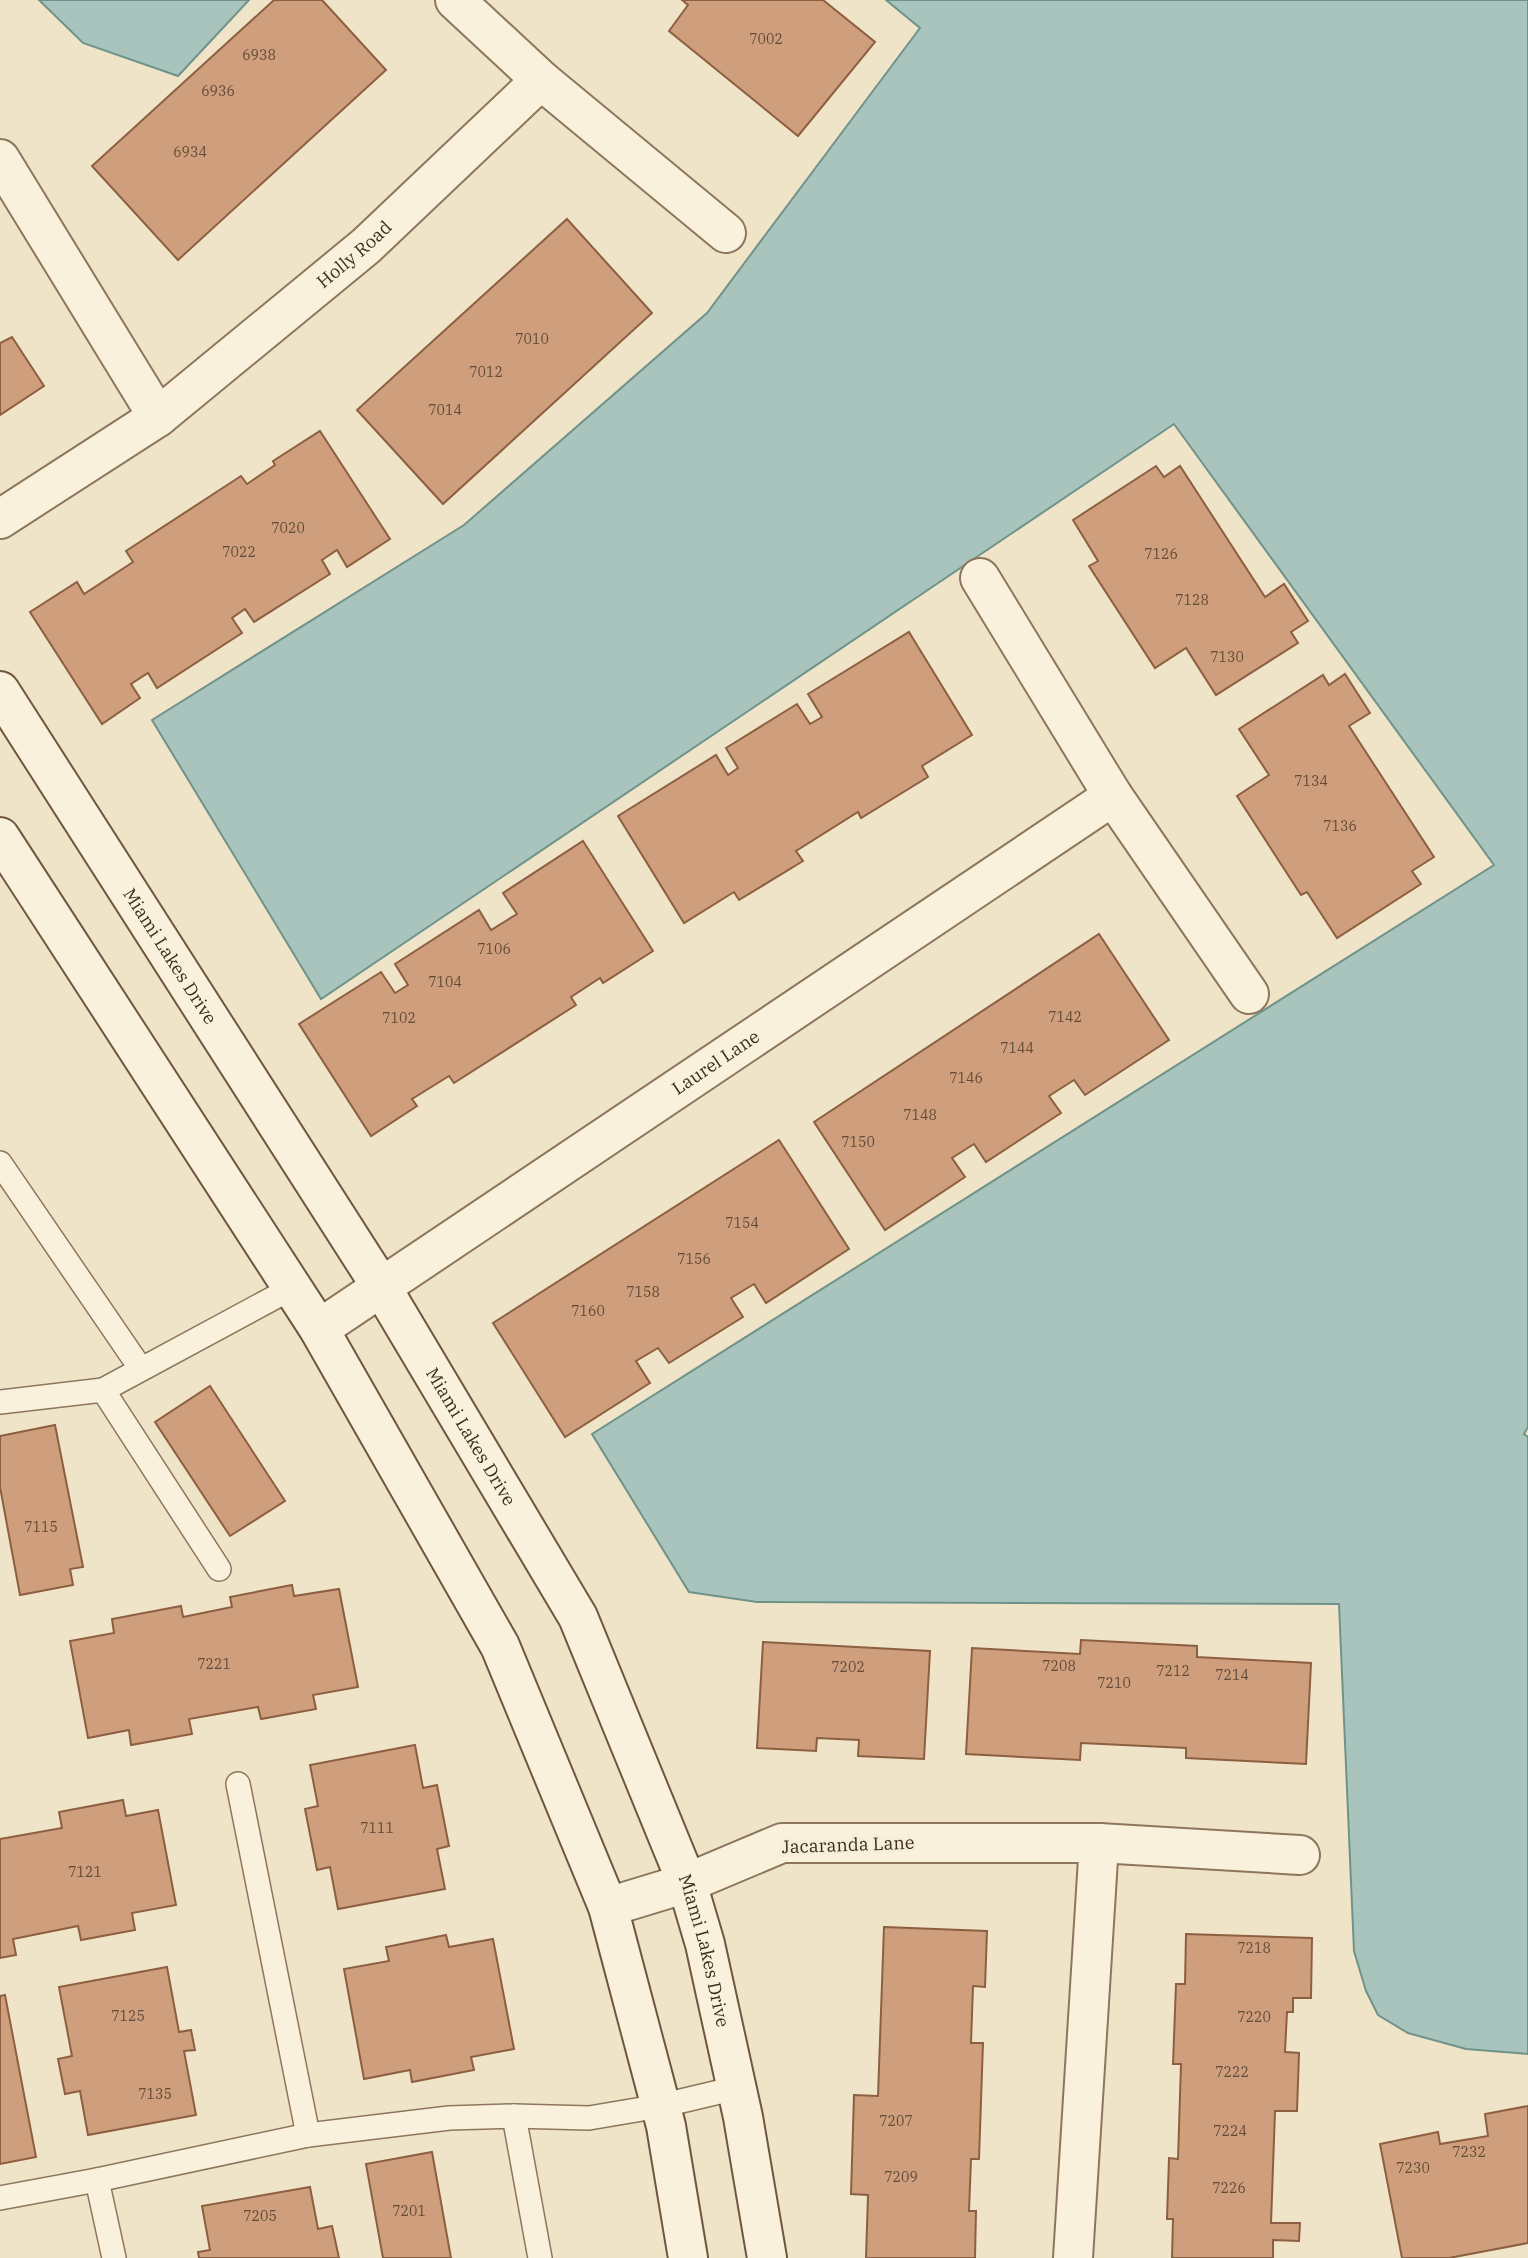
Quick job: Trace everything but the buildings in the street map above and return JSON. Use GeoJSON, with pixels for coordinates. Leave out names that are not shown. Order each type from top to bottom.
{"type":"FeatureCollection","features":[{"type":"Feature","properties":{"kind":"street"},"geometry":{"type":"LineString","coordinates":[[455,0],[541,80],[726,233]]}},
{"type":"Feature","properties":{"kind":"street","name":"Holly Road"},"geometry":{"type":"LineString","coordinates":[[0,519],[158,417],[366,246],[541,80]]}},
{"type":"Feature","properties":{"kind":"street"},"geometry":{"type":"LineString","coordinates":[[0,159],[158,417]]}},
{"type":"Feature","properties":{"kind":"street"},"geometry":{"type":"LineString","coordinates":[[980,578],[1113,796],[1248,994]]}},
{"type":"Feature","properties":{"kind":"street","name":"Miami Lakes Drive"},"geometry":{"type":"LineString","coordinates":[[0,691],[382,1288],[578,1617],[687,1883],[705,1944],[768,2258]]}},
{"type":"Feature","properties":{"kind":"street","name":"Laurel Lane"},"geometry":{"type":"LineString","coordinates":[[319,1329],[1113,796]]}},
{"type":"Feature","properties":{"kind":"street"},"geometry":{"type":"LineString","coordinates":[[0,837],[319,1329],[500,1646],[608,1907],[660,2106],[688,2258]]}},
{"type":"Feature","properties":{"kind":"street","name":"Jacaranda Lane"},"geometry":{"type":"LineString","coordinates":[[608,1907],[687,1883],[782,1843],[1099,1843],[1300,1855]]}},
{"type":"Feature","properties":{"kind":"street"},"geometry":{"type":"LineString","coordinates":[[1073,2258],[1099,1843]]}},
{"type":"Feature","properties":{"kind":"lane"},"geometry":{"type":"LineString","coordinates":[[0,1163],[141,1369]]}},
{"type":"Feature","properties":{"kind":"lane"},"geometry":{"type":"LineString","coordinates":[[0,1402],[103,1390],[292,1288]]}},
{"type":"Feature","properties":{"kind":"lane"},"geometry":{"type":"LineString","coordinates":[[103,1390],[219,1569]]}},
{"type":"Feature","properties":{"kind":"lane"},"geometry":{"type":"LineString","coordinates":[[238,1784],[309,2135]]}},
{"type":"Feature","properties":{"kind":"lane"},"geometry":{"type":"LineString","coordinates":[[0,2198],[309,2135],[449,2118],[589,2118],[660,2106],[736,2088]]}},
{"type":"Feature","properties":{"kind":"lane"},"geometry":{"type":"LineString","coordinates":[[514,2116],[540,2258]]}},
{"type":"Feature","properties":{"kind":"lane"},"geometry":{"type":"LineString","coordinates":[[97,2180],[114,2258]]}},
{"type":"Feature","properties":{"kind":"water"},"geometry":{"type":"Polygon","coordinates":[[[39,0],[249,0],[178,76],[83,43],[39,0]]]}},
{"type":"Feature","properties":{"kind":"water"},"geometry":{"type":"Polygon","coordinates":[[[886,0],[1528,0],[1528,1427],[1524,1434],[1528,1437],[1528,2054],[1466,2049],[1408,2033],[1378,2015],[1366,1991],[1354,1951],[1339,1604],[757,1602],[689,1592],[592,1434],[1494,865],[1174,424],[321,999],[152,720],[464,525],[707,313],[920,28],[886,0]]]}}]}
